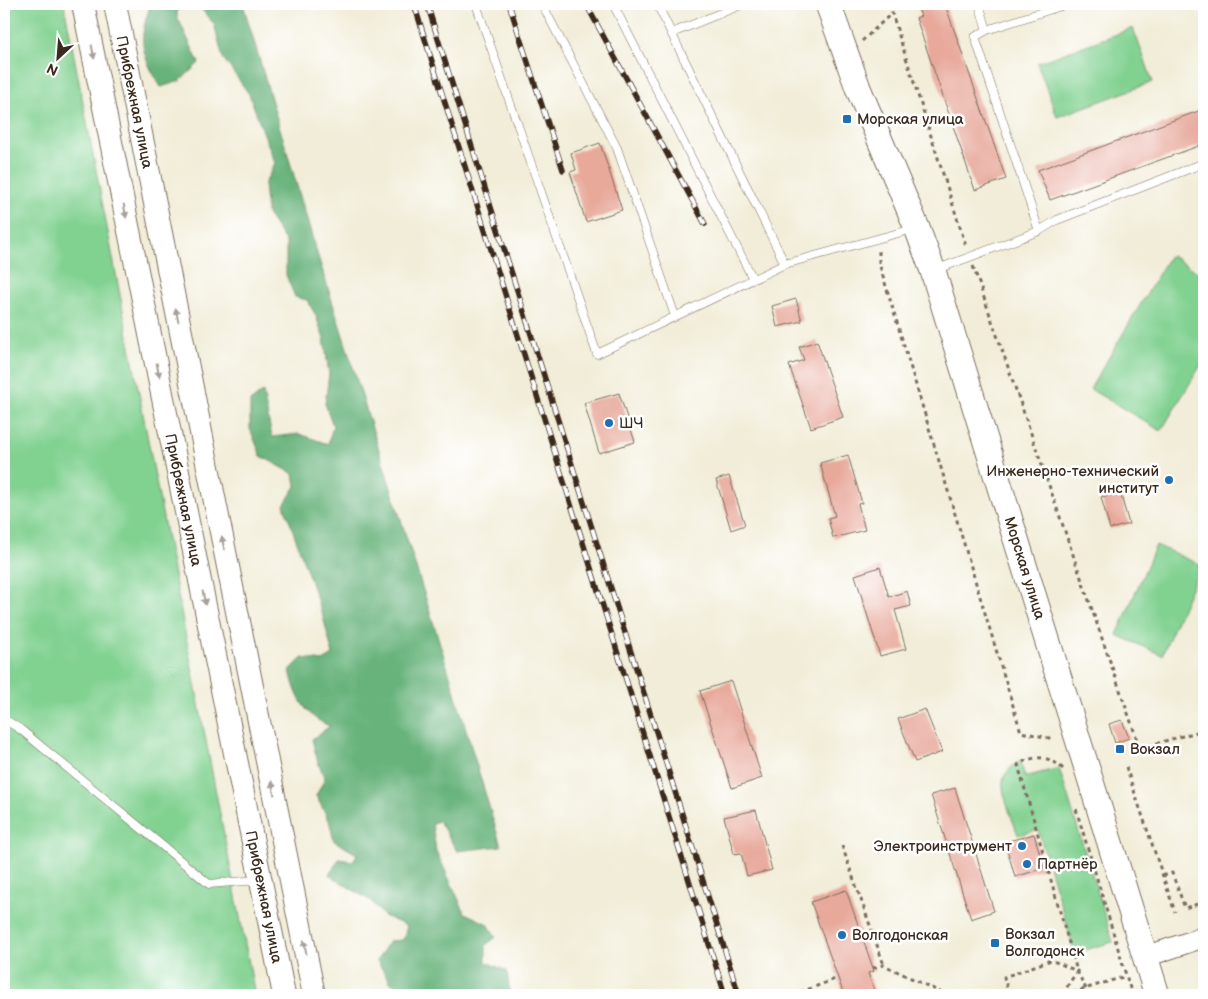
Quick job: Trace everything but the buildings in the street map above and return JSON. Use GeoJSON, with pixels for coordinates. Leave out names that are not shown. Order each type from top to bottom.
{"type":"FeatureCollection","features":[{"type":"Feature","properties":{"kind":"main road","name":"Прибрежная улица"},"geometry":{"type":"LineString","coordinates":[[83,4],[284,995]]}},
{"type":"Feature","properties":{"kind":"main road","name":"Прибрежная улица"},"geometry":{"type":"LineString","coordinates":[[115,4],[314,995]]}},
{"type":"Feature","properties":{"kind":"main road","name":"Морская улица"},"geometry":{"type":"LineString","coordinates":[[830,4],[858,88],[917,228],[933,271],[1157,995]]}},
{"type":"Feature","properties":{"kind":"street"},"geometry":{"type":"LineString","coordinates":[[1145,957],[1204,937]]}},
{"type":"Feature","properties":{"kind":"lane"},"geometry":{"type":"LineString","coordinates":[[476,4],[597,354],[785,264],[917,228]]}},
{"type":"Feature","properties":{"kind":"lane"},"geometry":{"type":"LineString","coordinates":[[542,4],[616,148],[675,316]]}},
{"type":"Feature","properties":{"kind":"lane"},"geometry":{"type":"LineString","coordinates":[[613,4],[753,279]]}},
{"type":"Feature","properties":{"kind":"lane"},"geometry":{"type":"LineString","coordinates":[[657,4],[785,264]]}},
{"type":"Feature","properties":{"kind":"lane"},"geometry":{"type":"LineString","coordinates":[[672,33],[743,4]]}},
{"type":"Feature","properties":{"kind":"lane"},"geometry":{"type":"LineString","coordinates":[[979,4],[987,30]]}},
{"type":"Feature","properties":{"kind":"lane"},"geometry":{"type":"LineString","coordinates":[[1039,231],[975,37],[987,30],[1064,4]]}},
{"type":"Feature","properties":{"kind":"lane"},"geometry":{"type":"LineString","coordinates":[[933,271],[1039,231],[1057,220],[1204,163]]}},
{"type":"Feature","properties":{"kind":"lane"},"geometry":{"type":"LineString","coordinates":[[4,718],[20,729],[209,884],[261,880]]}},
{"type":"Feature","properties":{"kind":"path"},"geometry":{"type":"LineString","coordinates":[[889,4],[969,256],[1140,748]]}},
{"type":"Feature","properties":{"kind":"path"},"geometry":{"type":"LineString","coordinates":[[876,238],[879,245],[879,263],[1021,732],[1054,739]]}},
{"type":"Feature","properties":{"kind":"path"},"geometry":{"type":"LineString","coordinates":[[1133,750],[1204,730]]}},
{"type":"Feature","properties":{"kind":"path"},"geometry":{"type":"LineString","coordinates":[[1063,769],[1048,758],[1032,758],[1018,765],[1077,971],[1089,995]]}},
{"type":"Feature","properties":{"kind":"path"},"geometry":{"type":"LineString","coordinates":[[1126,767],[1175,912]]}},
{"type":"Feature","properties":{"kind":"path"},"geometry":{"type":"LineString","coordinates":[[842,846],[884,964],[946,995]]}},
{"type":"Feature","properties":{"kind":"path"},"geometry":{"type":"LineString","coordinates":[[1163,876],[1172,873],[1185,908],[1204,902]]}},
{"type":"Feature","properties":{"kind":"path"},"geometry":{"type":"LineString","coordinates":[[1008,995],[1004,976],[1051,960],[1077,971]]}},
{"type":"Feature","properties":{"kind":"path"},"geometry":{"type":"LineString","coordinates":[[873,968],[884,964]]}},
{"type":"Feature","properties":{"kind":"path"},"geometry":{"type":"LineString","coordinates":[[1063,995],[1077,971]]}},
{"type":"Feature","properties":{"kind":"path"},"geometry":{"type":"LineString","coordinates":[[1063,995],[1123,977]]}},
{"type":"Feature","properties":{"kind":"path"},"geometry":{"type":"LineString","coordinates":[[793,995],[838,978]]}},
{"type":"Feature","properties":{"kind":"path"},"geometry":{"type":"LineString","coordinates":[[1201,989],[1203,995]]}},
{"type":"Feature","properties":{"kind":"green space"},"geometry":{"type":"Polygon","coordinates":[[[4,4],[64,4],[255,995],[4,995],[4,4]]]}},
{"type":"Feature","properties":{"kind":"green space"},"geometry":{"type":"Polygon","coordinates":[[[151,4],[178,4],[177,16],[199,63],[180,81],[161,87],[149,65],[143,47],[144,28],[151,4]]]}},
{"type":"Feature","properties":{"kind":"green space"},"geometry":{"type":"Polygon","coordinates":[[[197,4],[243,4],[317,253],[447,666],[501,846],[457,851],[439,821],[432,823],[436,851],[465,913],[488,924],[496,937],[486,945],[486,962],[507,971],[510,995],[407,995],[404,990],[391,983],[377,961],[389,941],[403,940],[407,926],[384,916],[371,901],[329,875],[339,859],[353,861],[357,854],[334,841],[329,820],[316,796],[325,778],[318,763],[312,739],[330,726],[314,717],[302,704],[290,670],[302,658],[323,661],[333,655],[323,617],[284,505],[296,486],[294,474],[261,456],[250,429],[250,402],[263,392],[272,437],[299,434],[328,444],[333,426],[325,404],[329,374],[324,339],[316,316],[307,300],[295,297],[286,275],[286,242],[267,214],[264,185],[275,163],[249,94],[223,58],[214,24],[197,4]]]}},
{"type":"Feature","properties":{"kind":"green space"},"geometry":{"type":"Polygon","coordinates":[[[1133,28],[1153,82],[1057,117],[1037,63],[1133,28]]]}},
{"type":"Feature","properties":{"kind":"green space"},"geometry":{"type":"Polygon","coordinates":[[[1170,255],[1204,276],[1204,360],[1161,431],[1090,389],[1170,255]]]}},
{"type":"Feature","properties":{"kind":"green space"},"geometry":{"type":"Polygon","coordinates":[[[1156,545],[1201,565],[1162,655],[1117,635],[1156,545]]]}},
{"type":"Feature","properties":{"kind":"green space"},"geometry":{"type":"Polygon","coordinates":[[[1020,760],[1025,777],[1059,768],[1113,942],[1075,953],[1038,830],[1018,835],[1006,801],[1003,787],[1005,775],[1020,760]]]}},
{"type":"Feature","properties":{"kind":"railway"},"geometry":{"type":"LineString","coordinates":[[414,4],[725,995]]}},
{"type":"Feature","properties":{"kind":"railway"},"geometry":{"type":"LineString","coordinates":[[427,4],[739,995]]}},
{"type":"Feature","properties":{"kind":"railway"},"geometry":{"type":"LineString","coordinates":[[509,4],[563,170]]}},
{"type":"Feature","properties":{"kind":"railway"},"geometry":{"type":"LineString","coordinates":[[586,4],[705,224]]}},
{"type":"Feature","properties":{"kind":"place","name":"Морская улица"},"geometry":{"type":"Point","coordinates":[847,119]}},
{"type":"Feature","properties":{"kind":"place","name":"ШЧ"},"geometry":{"type":"Point","coordinates":[609,423]}},
{"type":"Feature","properties":{"kind":"place","name":"Инженерно-технический институт"},"geometry":{"type":"Point","coordinates":[1169,480]}},
{"type":"Feature","properties":{"kind":"place","name":"Вокзал"},"geometry":{"type":"Point","coordinates":[1120,749]}},
{"type":"Feature","properties":{"kind":"place","name":"Электроинструмент"},"geometry":{"type":"Point","coordinates":[1022,846]}},
{"type":"Feature","properties":{"kind":"place","name":"Партнёр"},"geometry":{"type":"Point","coordinates":[1027,864]}},
{"type":"Feature","properties":{"kind":"place","name":"Волгодонская"},"geometry":{"type":"Point","coordinates":[842,935]}},
{"type":"Feature","properties":{"kind":"place","name":"Вокзал Волгодонск"},"geometry":{"type":"Point","coordinates":[995,943]}}]}
